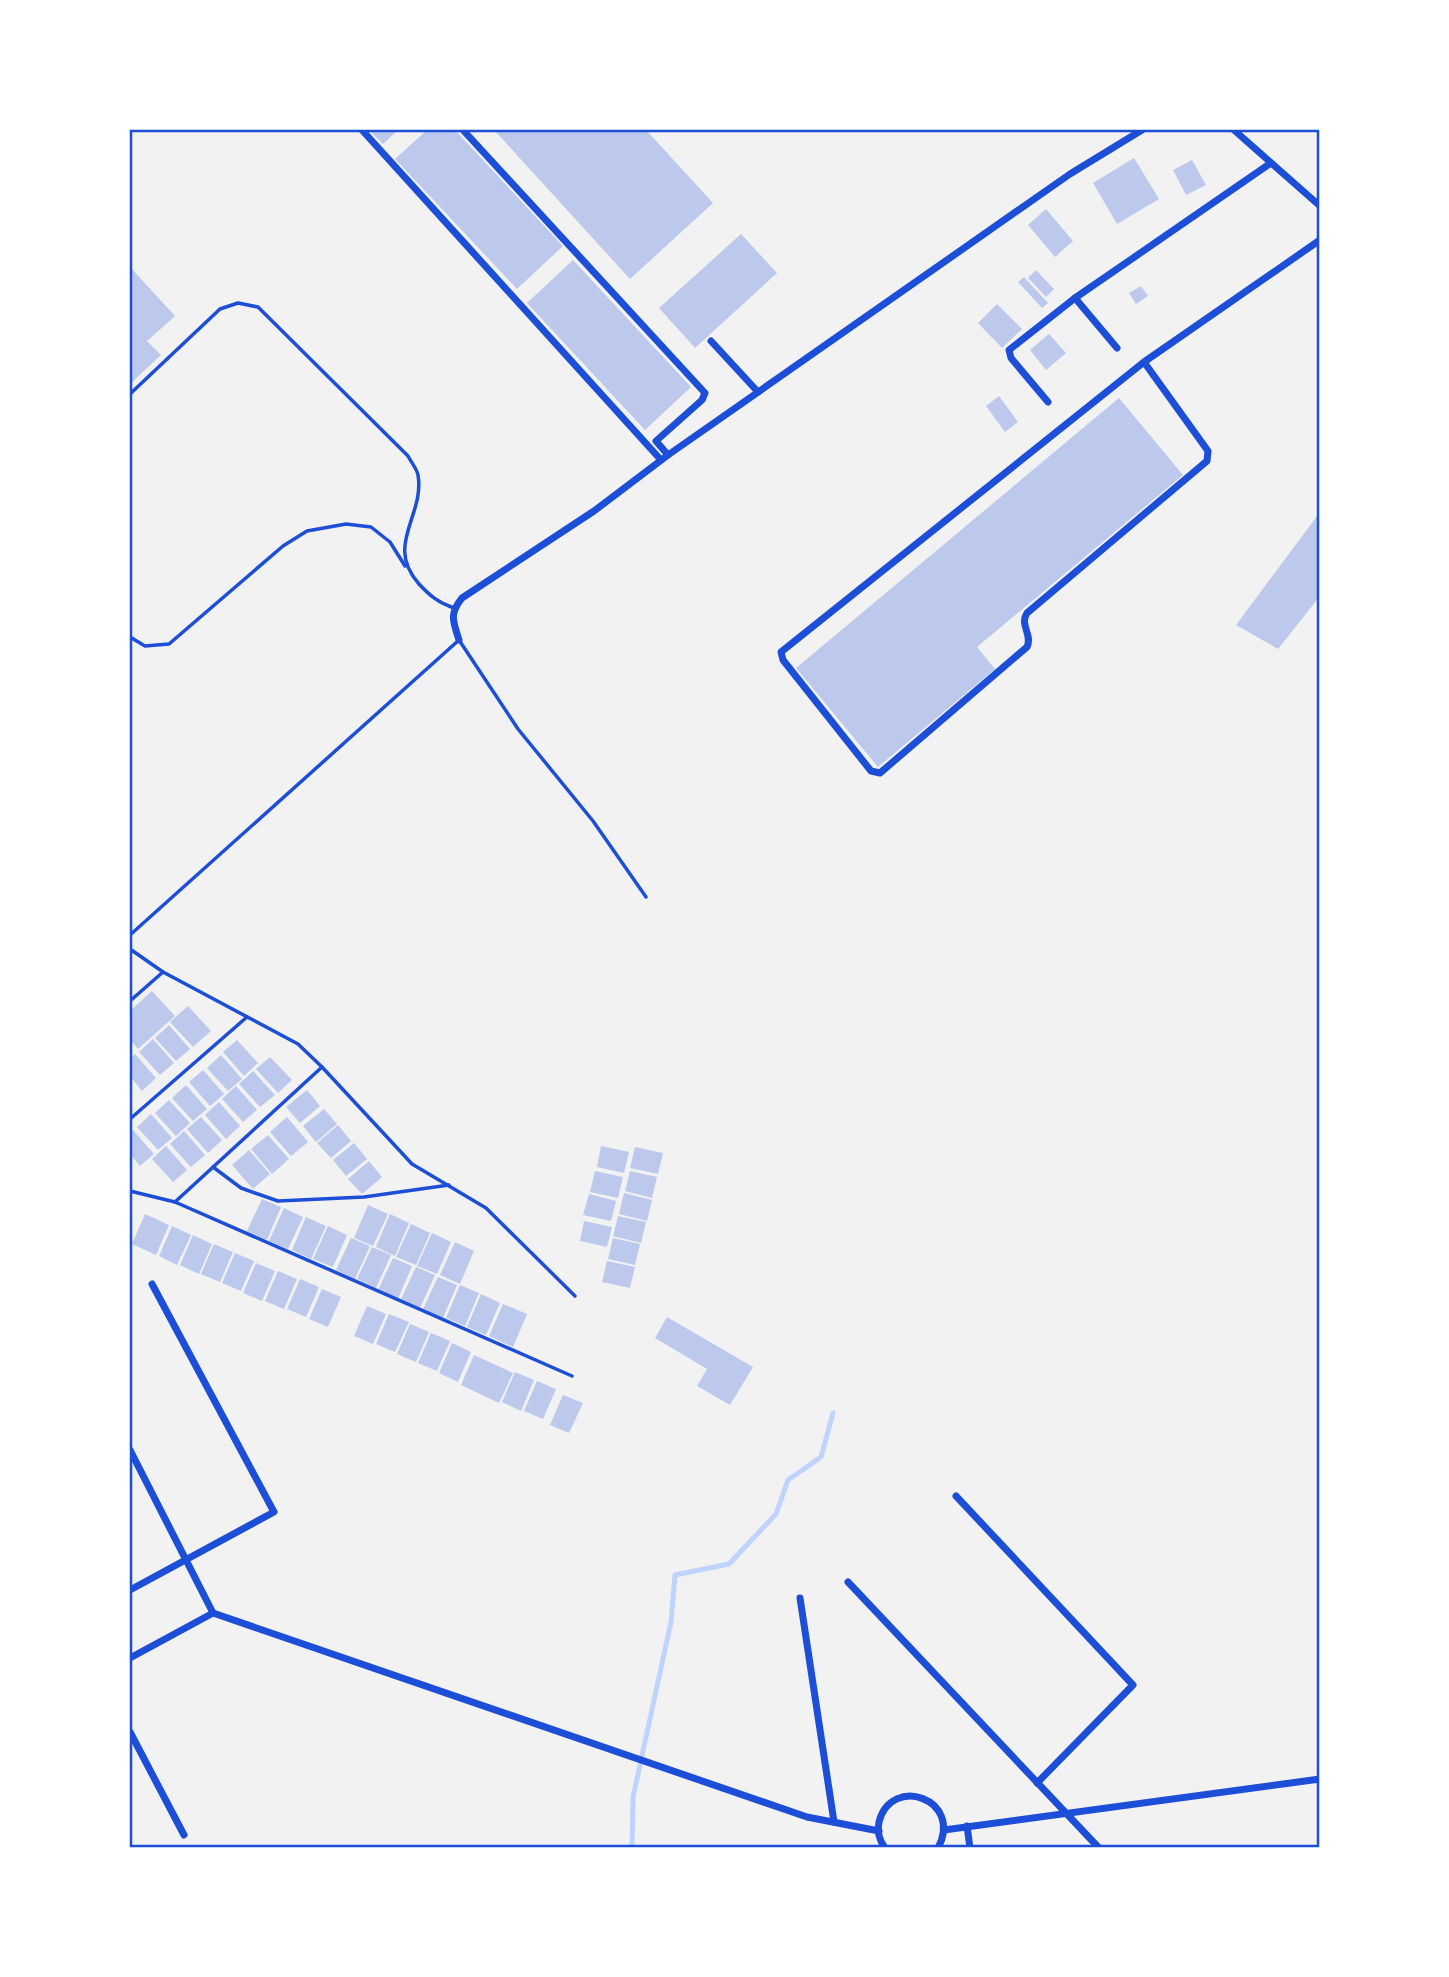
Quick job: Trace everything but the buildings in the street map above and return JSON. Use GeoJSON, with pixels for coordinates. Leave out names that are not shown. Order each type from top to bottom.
{"type":"FeatureCollection","features":[{"type":"Feature","properties":{"kind":"street"},"geometry":{"type":"LineString","coordinates":[[362,130],[665,458]]}},
{"type":"Feature","properties":{"kind":"street"},"geometry":{"type":"LineString","coordinates":[[463,130],[705,393],[702,400],[653,444]]}},
{"type":"Feature","properties":{"kind":"street"},"geometry":{"type":"LineString","coordinates":[[459,639],[454,622],[454,608],[462,598],[594,511],[758,392],[1070,174],[1142,130]]}},
{"type":"Feature","properties":{"kind":"street"},"geometry":{"type":"LineString","coordinates":[[1234,130],[1320,205]]}},
{"type":"Feature","properties":{"kind":"street"},"geometry":{"type":"LineString","coordinates":[[1048,402],[1011,358],[1009,350],[1074,298],[1271,163]]}},
{"type":"Feature","properties":{"kind":"street"},"geometry":{"type":"LineString","coordinates":[[1144,362],[1208,451],[1207,461],[1027,612],[1023,622],[1029,640],[1027,647],[880,773],[871,771],[783,660],[781,652],[1144,362],[1320,240]]}},
{"type":"Feature","properties":{"kind":"street"},"geometry":{"type":"LineString","coordinates":[[1074,298],[1117,348]]}},
{"type":"Feature","properties":{"kind":"street"},"geometry":{"type":"LineString","coordinates":[[711,341],[758,392]]}},
{"type":"Feature","properties":{"kind":"street"},"geometry":{"type":"LineString","coordinates":[[130,1590],[274,1512],[152,1284]]}},
{"type":"Feature","properties":{"kind":"street"},"geometry":{"type":"LineString","coordinates":[[130,1450],[213,1613],[807,1817],[879,1831]]}},
{"type":"Feature","properties":{"kind":"street"},"geometry":{"type":"LineString","coordinates":[[956,1496],[1133,1685],[1038,1783]]}},
{"type":"Feature","properties":{"kind":"street"},"geometry":{"type":"LineString","coordinates":[[848,1582],[1099,1847]]}},
{"type":"Feature","properties":{"kind":"street"},"geometry":{"type":"LineString","coordinates":[[800,1598],[834,1822]]}},
{"type":"Feature","properties":{"kind":"street"},"geometry":{"type":"LineString","coordinates":[[130,1658],[213,1613]]}},
{"type":"Feature","properties":{"kind":"street"},"geometry":{"type":"LineString","coordinates":[[130,1732],[184,1835]]}},
{"type":"Feature","properties":{"kind":"street"},"geometry":{"type":"LineString","coordinates":[[944,1830],[1320,1779]]}},
{"type":"Feature","properties":{"kind":"street"},"geometry":{"type":"LineString","coordinates":[[885,1847],[879,1831],[881,1817],[885,1809],[898,1798],[907,1796],[917,1796],[933,1804],[939,1811],[944,1830],[937,1847]]}},
{"type":"Feature","properties":{"kind":"street"},"geometry":{"type":"LineString","coordinates":[[967,1826],[970,1847]]}},
{"type":"Feature","properties":{"kind":"lane"},"geometry":{"type":"LineString","coordinates":[[130,394],[220,309],[238,303],[258,307],[408,456],[418,474],[417,497],[407,529],[404,556],[410,574]]}},
{"type":"Feature","properties":{"kind":"lane"},"geometry":{"type":"LineString","coordinates":[[130,637],[145,646],[169,644],[283,546],[307,531],[346,524],[371,527],[390,542],[410,574],[429,595],[454,608]]}},
{"type":"Feature","properties":{"kind":"lane"},"geometry":{"type":"LineString","coordinates":[[130,935],[459,639],[518,729],[593,821],[646,897]]}},
{"type":"Feature","properties":{"kind":"lane"},"geometry":{"type":"LineString","coordinates":[[130,949],[163,972],[298,1044],[323,1067],[412,1164],[486,1208],[575,1296]]}},
{"type":"Feature","properties":{"kind":"lane"},"geometry":{"type":"LineString","coordinates":[[130,1001],[163,972]]}},
{"type":"Feature","properties":{"kind":"lane"},"geometry":{"type":"LineString","coordinates":[[130,1119],[247,1017]]}},
{"type":"Feature","properties":{"kind":"lane"},"geometry":{"type":"LineString","coordinates":[[175,1202],[323,1067]]}},
{"type":"Feature","properties":{"kind":"lane"},"geometry":{"type":"LineString","coordinates":[[213,1167],[241,1188],[278,1201],[364,1197],[450,1185]]}},
{"type":"Feature","properties":{"kind":"lane"},"geometry":{"type":"LineString","coordinates":[[130,1191],[175,1202],[572,1376]]}},
{"type":"Feature","properties":{"kind":"waterway"},"geometry":{"type":"LineString","coordinates":[[632,1848],[633,1797],[671,1622],[675,1575],[729,1564],[776,1514],[788,1480],[821,1457],[833,1413]]}}]}
